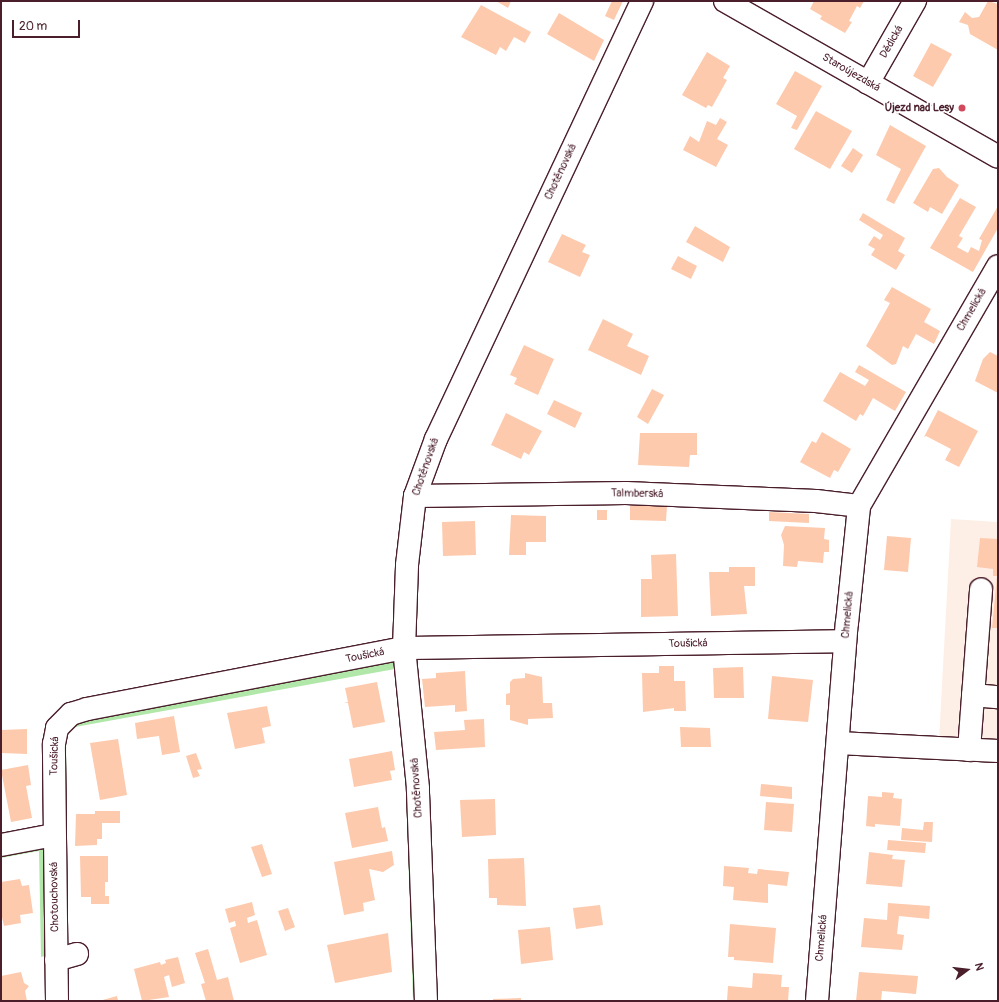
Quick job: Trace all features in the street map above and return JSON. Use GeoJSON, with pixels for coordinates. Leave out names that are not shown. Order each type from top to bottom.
{"type":"FeatureCollection","features":[{"type":"Feature","properties":{"kind":"street","name":"Chotěnovská"},"geometry":{"type":"LineString","coordinates":[[426,1001],[418,788],[404,648],[407,565],[415,496],[436,438],[642,1]]}},
{"type":"Feature","properties":{"kind":"street","name":"Staroújezdská"},"geometry":{"type":"LineString","coordinates":[[725,1],[998,157]]}},
{"type":"Feature","properties":{"kind":"street","name":"Dědická"},"geometry":{"type":"LineString","coordinates":[[868,83],[915,1]]}},
{"type":"Feature","properties":{"kind":"street","name":"Chmelická"},"geometry":{"type":"LineString","coordinates":[[817,1001],[845,641],[859,506],[998,266]]}},
{"type":"Feature","properties":{"kind":"street","name":"Talmberská"},"geometry":{"type":"LineString","coordinates":[[415,496],[626,493],[816,501],[859,506]]}},
{"type":"Feature","properties":{"kind":"street"},"geometry":{"type":"LineString","coordinates":[[969,750],[981,589]]}},
{"type":"Feature","properties":{"kind":"street","name":"Toušická"},"geometry":{"type":"LineString","coordinates":[[54,835],[54,744],[57,728],[71,714],[87,709],[404,648],[845,641]]}},
{"type":"Feature","properties":{"kind":"street"},"geometry":{"type":"LineString","coordinates":[[973,695],[998,697]]}},
{"type":"Feature","properties":{"kind":"street"},"geometry":{"type":"LineString","coordinates":[[838,743],[998,751]]}},
{"type":"Feature","properties":{"kind":"street"},"geometry":{"type":"LineString","coordinates":[[1,845],[54,835]]}},
{"type":"Feature","properties":{"kind":"street","name":"Chotouchovská"},"geometry":{"type":"LineString","coordinates":[[54,835],[67,957],[57,1001]]}},
{"type":"Feature","properties":{"kind":"shaded area"},"geometry":{"type":"Polygon","coordinates":[[[951,519],[998,522],[998,760],[938,759],[951,519]]]}},
{"type":"Feature","properties":{"kind":"green space"},"geometry":{"type":"Polygon","coordinates":[[[392,661],[399,668],[409,773],[417,1001],[413,1001],[406,790],[395,669],[75,727],[66,737],[68,950],[62,926],[61,747],[69,728],[82,720],[392,661]]]}},
{"type":"Feature","properties":{"kind":"green space"},"geometry":{"type":"Polygon","coordinates":[[[45,847],[48,955],[41,957],[39,851],[1,858],[1,855],[45,847]]]}},
{"type":"Feature","properties":{"kind":"building"},"geometry":{"type":"Polygon","coordinates":[[[496,1],[511,1],[508,8],[496,1]]]}},
{"type":"Feature","properties":{"kind":"building"},"geometry":{"type":"Polygon","coordinates":[[[612,1],[623,1],[614,20],[605,16],[612,1]]]}},
{"type":"Feature","properties":{"kind":"building"},"geometry":{"type":"Polygon","coordinates":[[[814,1],[864,1],[860,8],[857,6],[849,21],[852,22],[845,33],[820,19],[822,16],[810,9],[814,1]]]}},
{"type":"Feature","properties":{"kind":"building"},"geometry":{"type":"Polygon","coordinates":[[[988,1],[998,4],[998,50],[970,34],[968,25],[959,22],[965,12],[972,18],[979,17],[988,1]]]}},
{"type":"Feature","properties":{"kind":"building"},"geometry":{"type":"Polygon","coordinates":[[[481,5],[531,32],[525,43],[514,37],[506,51],[500,47],[496,55],[461,37],[481,5]]]}},
{"type":"Feature","properties":{"kind":"building"},"geometry":{"type":"Polygon","coordinates":[[[559,13],[604,40],[594,61],[547,34],[559,13]]]}},
{"type":"Feature","properties":{"kind":"building"},"geometry":{"type":"Polygon","coordinates":[[[931,43],[952,54],[933,87],[913,76],[931,43]]]}},
{"type":"Feature","properties":{"kind":"building"},"geometry":{"type":"Polygon","coordinates":[[[707,52],[730,66],[723,78],[727,80],[712,107],[708,105],[706,108],[682,95],[707,52]]]}},
{"type":"Feature","properties":{"kind":"building"},"geometry":{"type":"Polygon","coordinates":[[[795,71],[822,86],[797,130],[791,128],[797,116],[776,104],[795,71]]]}},
{"type":"Feature","properties":{"kind":"building"},"geometry":{"type":"Polygon","coordinates":[[[816,111],[852,131],[830,169],[794,149],[816,111]]]}},
{"type":"Feature","properties":{"kind":"building"},"geometry":{"type":"Polygon","coordinates":[[[720,118],[727,122],[717,139],[728,145],[716,167],[683,150],[690,136],[699,142],[707,121],[716,125],[720,118]]]}},
{"type":"Feature","properties":{"kind":"building"},"geometry":{"type":"Polygon","coordinates":[[[890,125],[926,146],[894,204],[886,200],[901,169],[876,155],[890,125]]]}},
{"type":"Feature","properties":{"kind":"building"},"geometry":{"type":"Polygon","coordinates":[[[853,148],[863,155],[852,173],[841,166],[853,148]]]}},
{"type":"Feature","properties":{"kind":"building"},"geometry":{"type":"Polygon","coordinates":[[[939,168],[947,177],[959,185],[942,214],[930,207],[928,212],[913,203],[933,169],[939,168]]]}},
{"type":"Feature","properties":{"kind":"building"},"geometry":{"type":"Polygon","coordinates":[[[960,198],[976,207],[959,236],[963,238],[957,247],[968,253],[971,247],[979,251],[982,240],[979,239],[998,206],[998,228],[973,272],[930,248],[960,198]]]}},
{"type":"Feature","properties":{"kind":"building"},"geometry":{"type":"Polygon","coordinates":[[[863,213],[905,238],[898,251],[905,255],[896,270],[871,255],[875,249],[868,245],[874,236],[880,240],[883,235],[859,220],[863,213]]]}},
{"type":"Feature","properties":{"kind":"building"},"geometry":{"type":"Polygon","coordinates":[[[695,226],[730,247],[723,262],[686,242],[695,226]]]}},
{"type":"Feature","properties":{"kind":"building"},"geometry":{"type":"Polygon","coordinates":[[[562,234],[586,245],[582,252],[590,255],[580,277],[548,262],[562,234]]]}},
{"type":"Feature","properties":{"kind":"building"},"geometry":{"type":"Polygon","coordinates":[[[678,256],[697,266],[691,279],[671,269],[678,256]]]}},
{"type":"Feature","properties":{"kind":"building"},"geometry":{"type":"Polygon","coordinates":[[[892,287],[931,309],[924,322],[940,331],[934,344],[916,334],[908,349],[903,346],[896,364],[892,365],[866,346],[890,303],[884,300],[892,287]]]}},
{"type":"Feature","properties":{"kind":"building"},"geometry":{"type":"Polygon","coordinates":[[[603,319],[633,334],[627,346],[649,356],[641,375],[588,350],[603,319]]]}},
{"type":"Feature","properties":{"kind":"building"},"geometry":{"type":"Polygon","coordinates":[[[524,345],[554,359],[538,395],[514,384],[517,378],[510,375],[524,345]]]}},
{"type":"Feature","properties":{"kind":"building"},"geometry":{"type":"Polygon","coordinates":[[[990,352],[998,356],[998,393],[975,381],[983,359],[990,352]]]}},
{"type":"Feature","properties":{"kind":"building"},"geometry":{"type":"Polygon","coordinates":[[[859,365],[906,392],[895,411],[873,398],[863,416],[860,414],[856,421],[823,401],[840,372],[865,386],[869,380],[855,372],[859,365]]]}},
{"type":"Feature","properties":{"kind":"building"},"geometry":{"type":"Polygon","coordinates":[[[652,389],[664,395],[648,424],[637,417],[652,389]]]}},
{"type":"Feature","properties":{"kind":"building"},"geometry":{"type":"Polygon","coordinates":[[[554,400],[582,413],[575,428],[547,414],[554,400]]]}},
{"type":"Feature","properties":{"kind":"building"},"geometry":{"type":"Polygon","coordinates":[[[938,410],[978,431],[959,467],[945,460],[951,449],[926,436],[924,437],[938,410]]]}},
{"type":"Feature","properties":{"kind":"building"},"geometry":{"type":"Polygon","coordinates":[[[506,413],[542,431],[529,455],[524,452],[521,459],[491,445],[506,413]]]}},
{"type":"Feature","properties":{"kind":"building"},"geometry":{"type":"Polygon","coordinates":[[[822,432],[851,449],[838,472],[834,470],[830,478],[800,462],[812,441],[816,443],[822,432]]]}},
{"type":"Feature","properties":{"kind":"building"},"geometry":{"type":"Polygon","coordinates":[[[640,433],[697,433],[697,455],[690,455],[689,467],[638,465],[640,433]]]}},
{"type":"Feature","properties":{"kind":"building"},"geometry":{"type":"Polygon","coordinates":[[[630,505],[667,506],[666,521],[630,520],[630,505]]]}},
{"type":"Feature","properties":{"kind":"building"},"geometry":{"type":"Polygon","coordinates":[[[597,510],[607,510],[607,520],[597,520],[597,510]]]}},
{"type":"Feature","properties":{"kind":"building"},"geometry":{"type":"Polygon","coordinates":[[[769,512],[809,514],[809,523],[769,521],[769,512]]]}},
{"type":"Feature","properties":{"kind":"building"},"geometry":{"type":"Polygon","coordinates":[[[511,515],[546,516],[546,542],[526,542],[526,555],[509,555],[511,515]]]}},
{"type":"Feature","properties":{"kind":"building"},"geometry":{"type":"Polygon","coordinates":[[[475,521],[476,555],[443,556],[442,522],[475,521]]]}},
{"type":"Feature","properties":{"kind":"building"},"geometry":{"type":"Polygon","coordinates":[[[785,526],[825,528],[824,539],[829,540],[829,552],[824,552],[823,563],[798,561],[797,567],[783,566],[784,545],[781,535],[785,526]]]}},
{"type":"Feature","properties":{"kind":"building"},"geometry":{"type":"Polygon","coordinates":[[[887,536],[911,538],[908,572],[884,570],[887,536]]]}},
{"type":"Feature","properties":{"kind":"building"},"geometry":{"type":"Polygon","coordinates":[[[980,538],[998,539],[998,576],[993,576],[993,569],[977,567],[980,538]]]}},
{"type":"Feature","properties":{"kind":"building"},"geometry":{"type":"Polygon","coordinates":[[[676,554],[678,616],[641,617],[641,579],[652,579],[651,555],[676,554]]]}},
{"type":"Feature","properties":{"kind":"building"},"geometry":{"type":"Polygon","coordinates":[[[729,567],[755,567],[755,586],[744,586],[747,614],[711,616],[709,572],[729,572],[729,567]]]}},
{"type":"Feature","properties":{"kind":"building"},"geometry":{"type":"Polygon","coordinates":[[[997,576],[998,628],[992,628],[997,576]]]}},
{"type":"Feature","properties":{"kind":"building"},"geometry":{"type":"Polygon","coordinates":[[[659,666],[674,666],[674,681],[685,681],[686,711],[674,711],[674,708],[643,712],[642,673],[659,673],[659,666]]]}},
{"type":"Feature","properties":{"kind":"building"},"geometry":{"type":"Polygon","coordinates":[[[743,667],[744,698],[714,698],[713,668],[743,667]]]}},
{"type":"Feature","properties":{"kind":"building"},"geometry":{"type":"Polygon","coordinates":[[[465,671],[467,711],[455,712],[455,705],[425,707],[422,679],[436,678],[436,673],[465,671]]]}},
{"type":"Feature","properties":{"kind":"building"},"geometry":{"type":"Polygon","coordinates":[[[525,673],[542,677],[543,703],[552,703],[553,718],[528,719],[528,725],[510,720],[510,705],[506,705],[506,694],[510,693],[510,682],[513,679],[525,678],[525,673]]]}},
{"type":"Feature","properties":{"kind":"building"},"geometry":{"type":"Polygon","coordinates":[[[772,676],[813,680],[808,722],[768,719],[772,676]]]}},
{"type":"Feature","properties":{"kind":"building"},"geometry":{"type":"Polygon","coordinates":[[[377,682],[385,722],[353,728],[348,703],[344,703],[348,702],[345,688],[377,682]]]}},
{"type":"Feature","properties":{"kind":"building"},"geometry":{"type":"Polygon","coordinates":[[[267,706],[271,726],[262,728],[265,743],[235,749],[227,713],[267,706]]]}},
{"type":"Feature","properties":{"kind":"building"},"geometry":{"type":"Polygon","coordinates":[[[174,716],[180,752],[162,755],[159,736],[137,739],[135,723],[174,716]]]}},
{"type":"Feature","properties":{"kind":"building"},"geometry":{"type":"Polygon","coordinates":[[[484,719],[485,747],[436,750],[434,732],[465,730],[464,720],[484,719]]]}},
{"type":"Feature","properties":{"kind":"building"},"geometry":{"type":"Polygon","coordinates":[[[680,727],[710,728],[711,747],[681,747],[680,727]]]}},
{"type":"Feature","properties":{"kind":"building"},"geometry":{"type":"Polygon","coordinates":[[[27,729],[27,754],[1,753],[1,730],[27,729]]]}},
{"type":"Feature","properties":{"kind":"building"},"geometry":{"type":"Polygon","coordinates":[[[118,739],[127,795],[100,800],[90,743],[118,739]]]}},
{"type":"Feature","properties":{"kind":"building"},"geometry":{"type":"Polygon","coordinates":[[[392,751],[395,770],[390,771],[392,780],[354,787],[349,759],[392,751]]]}},
{"type":"Feature","properties":{"kind":"building"},"geometry":{"type":"Polygon","coordinates":[[[196,753],[202,769],[197,770],[200,776],[193,778],[186,756],[196,753]]]}},
{"type":"Feature","properties":{"kind":"building"},"geometry":{"type":"Polygon","coordinates":[[[28,765],[31,785],[26,786],[32,818],[11,822],[1,770],[28,765]]]}},
{"type":"Feature","properties":{"kind":"building"},"geometry":{"type":"Polygon","coordinates":[[[761,784],[792,787],[792,799],[760,796],[761,784]]]}},
{"type":"Feature","properties":{"kind":"building"},"geometry":{"type":"Polygon","coordinates":[[[882,792],[894,793],[893,798],[902,799],[900,826],[875,824],[875,827],[866,826],[868,796],[882,797],[882,792]]]}},
{"type":"Feature","properties":{"kind":"building"},"geometry":{"type":"Polygon","coordinates":[[[495,799],[496,835],[462,837],[460,800],[495,799]]]}},
{"type":"Feature","properties":{"kind":"building"},"geometry":{"type":"Polygon","coordinates":[[[766,802],[794,804],[792,832],[764,830],[766,802]]]}},
{"type":"Feature","properties":{"kind":"building"},"geometry":{"type":"Polygon","coordinates":[[[378,807],[382,828],[385,827],[388,841],[352,848],[345,813],[378,807]]]}},
{"type":"Feature","properties":{"kind":"building"},"geometry":{"type":"Polygon","coordinates":[[[95,811],[120,811],[120,823],[102,823],[102,839],[97,839],[97,845],[75,846],[76,814],[95,814],[95,811]]]}},
{"type":"Feature","properties":{"kind":"building"},"geometry":{"type":"Polygon","coordinates":[[[924,822],[933,822],[932,842],[901,840],[902,828],[923,830],[924,822]]]}},
{"type":"Feature","properties":{"kind":"building"},"geometry":{"type":"Polygon","coordinates":[[[888,840],[926,843],[925,853],[887,850],[888,840]]]}},
{"type":"Feature","properties":{"kind":"building"},"geometry":{"type":"Polygon","coordinates":[[[262,844],[272,874],[262,877],[251,847],[262,844]]]}},
{"type":"Feature","properties":{"kind":"building"},"geometry":{"type":"Polygon","coordinates":[[[392,851],[394,865],[383,872],[369,869],[375,900],[363,903],[364,911],[344,915],[334,862],[392,851]]]}},
{"type":"Feature","properties":{"kind":"building"},"geometry":{"type":"Polygon","coordinates":[[[869,852],[893,855],[892,859],[905,860],[902,887],[866,884],[869,852]]]}},
{"type":"Feature","properties":{"kind":"building"},"geometry":{"type":"Polygon","coordinates":[[[80,856],[108,856],[108,882],[105,882],[105,896],[109,896],[109,904],[91,904],[91,897],[81,897],[80,856]]]}},
{"type":"Feature","properties":{"kind":"building"},"geometry":{"type":"Polygon","coordinates":[[[524,858],[526,906],[497,905],[497,898],[489,898],[488,859],[524,858]]]}},
{"type":"Feature","properties":{"kind":"building"},"geometry":{"type":"Polygon","coordinates":[[[724,866],[749,868],[748,873],[757,874],[758,869],[789,872],[787,886],[768,884],[768,903],[733,900],[734,887],[723,886],[724,866]]]}},
{"type":"Feature","properties":{"kind":"building"},"geometry":{"type":"Polygon","coordinates":[[[20,879],[22,886],[29,885],[33,913],[20,915],[21,923],[4,926],[1,913],[1,882],[20,879]]]}},
{"type":"Feature","properties":{"kind":"building"},"geometry":{"type":"Polygon","coordinates":[[[252,902],[255,915],[247,918],[248,923],[257,920],[267,955],[240,963],[230,928],[236,926],[235,921],[229,923],[225,909],[252,902]]]}},
{"type":"Feature","properties":{"kind":"building"},"geometry":{"type":"Polygon","coordinates":[[[888,903],[930,906],[929,919],[899,916],[897,934],[904,935],[902,950],[861,947],[864,918],[887,920],[888,903]]]}},
{"type":"Feature","properties":{"kind":"building"},"geometry":{"type":"Polygon","coordinates":[[[600,905],[603,925],[576,929],[573,908],[600,905]]]}},
{"type":"Feature","properties":{"kind":"building"},"geometry":{"type":"Polygon","coordinates":[[[288,908],[295,927],[285,931],[278,911],[288,908]]]}},
{"type":"Feature","properties":{"kind":"building"},"geometry":{"type":"Polygon","coordinates":[[[730,924],[776,928],[773,963],[734,960],[734,957],[728,957],[730,924]]]}},
{"type":"Feature","properties":{"kind":"building"},"geometry":{"type":"Polygon","coordinates":[[[550,927],[553,960],[521,964],[518,930],[550,927]]]}},
{"type":"Feature","properties":{"kind":"building"},"geometry":{"type":"Polygon","coordinates":[[[388,933],[392,972],[335,983],[327,945],[388,933]]]}},
{"type":"Feature","properties":{"kind":"building"},"geometry":{"type":"Polygon","coordinates":[[[208,949],[217,980],[228,977],[234,1001],[206,1001],[201,984],[205,983],[195,953],[208,949]]]}},
{"type":"Feature","properties":{"kind":"building"},"geometry":{"type":"Polygon","coordinates":[[[178,957],[185,983],[172,987],[169,975],[164,977],[169,997],[142,1001],[134,969],[160,962],[161,965],[166,963],[165,960],[178,957]]]}},
{"type":"Feature","properties":{"kind":"building"},"geometry":{"type":"Polygon","coordinates":[[[21,972],[24,983],[29,986],[25,991],[27,1001],[1,1001],[1,976],[21,972]]]}},
{"type":"Feature","properties":{"kind":"building"},"geometry":{"type":"Polygon","coordinates":[[[859,972],[918,976],[916,994],[882,991],[881,1001],[856,1001],[859,972]]]}},
{"type":"Feature","properties":{"kind":"building"},"geometry":{"type":"Polygon","coordinates":[[[753,973],[782,975],[781,987],[789,987],[788,1001],[727,1001],[728,986],[752,988],[753,973]]]}},
{"type":"Feature","properties":{"kind":"building"},"geometry":{"type":"Polygon","coordinates":[[[117,996],[118,1001],[99,1001],[117,996]]]}},
{"type":"Feature","properties":{"kind":"building"},"geometry":{"type":"Polygon","coordinates":[[[521,998],[521,1001],[493,1001],[493,999],[521,998]]]}},
{"type":"Feature","properties":{"kind":"place","name":"Újezd nad Lesy"},"geometry":{"type":"Point","coordinates":[962,108]}}]}
